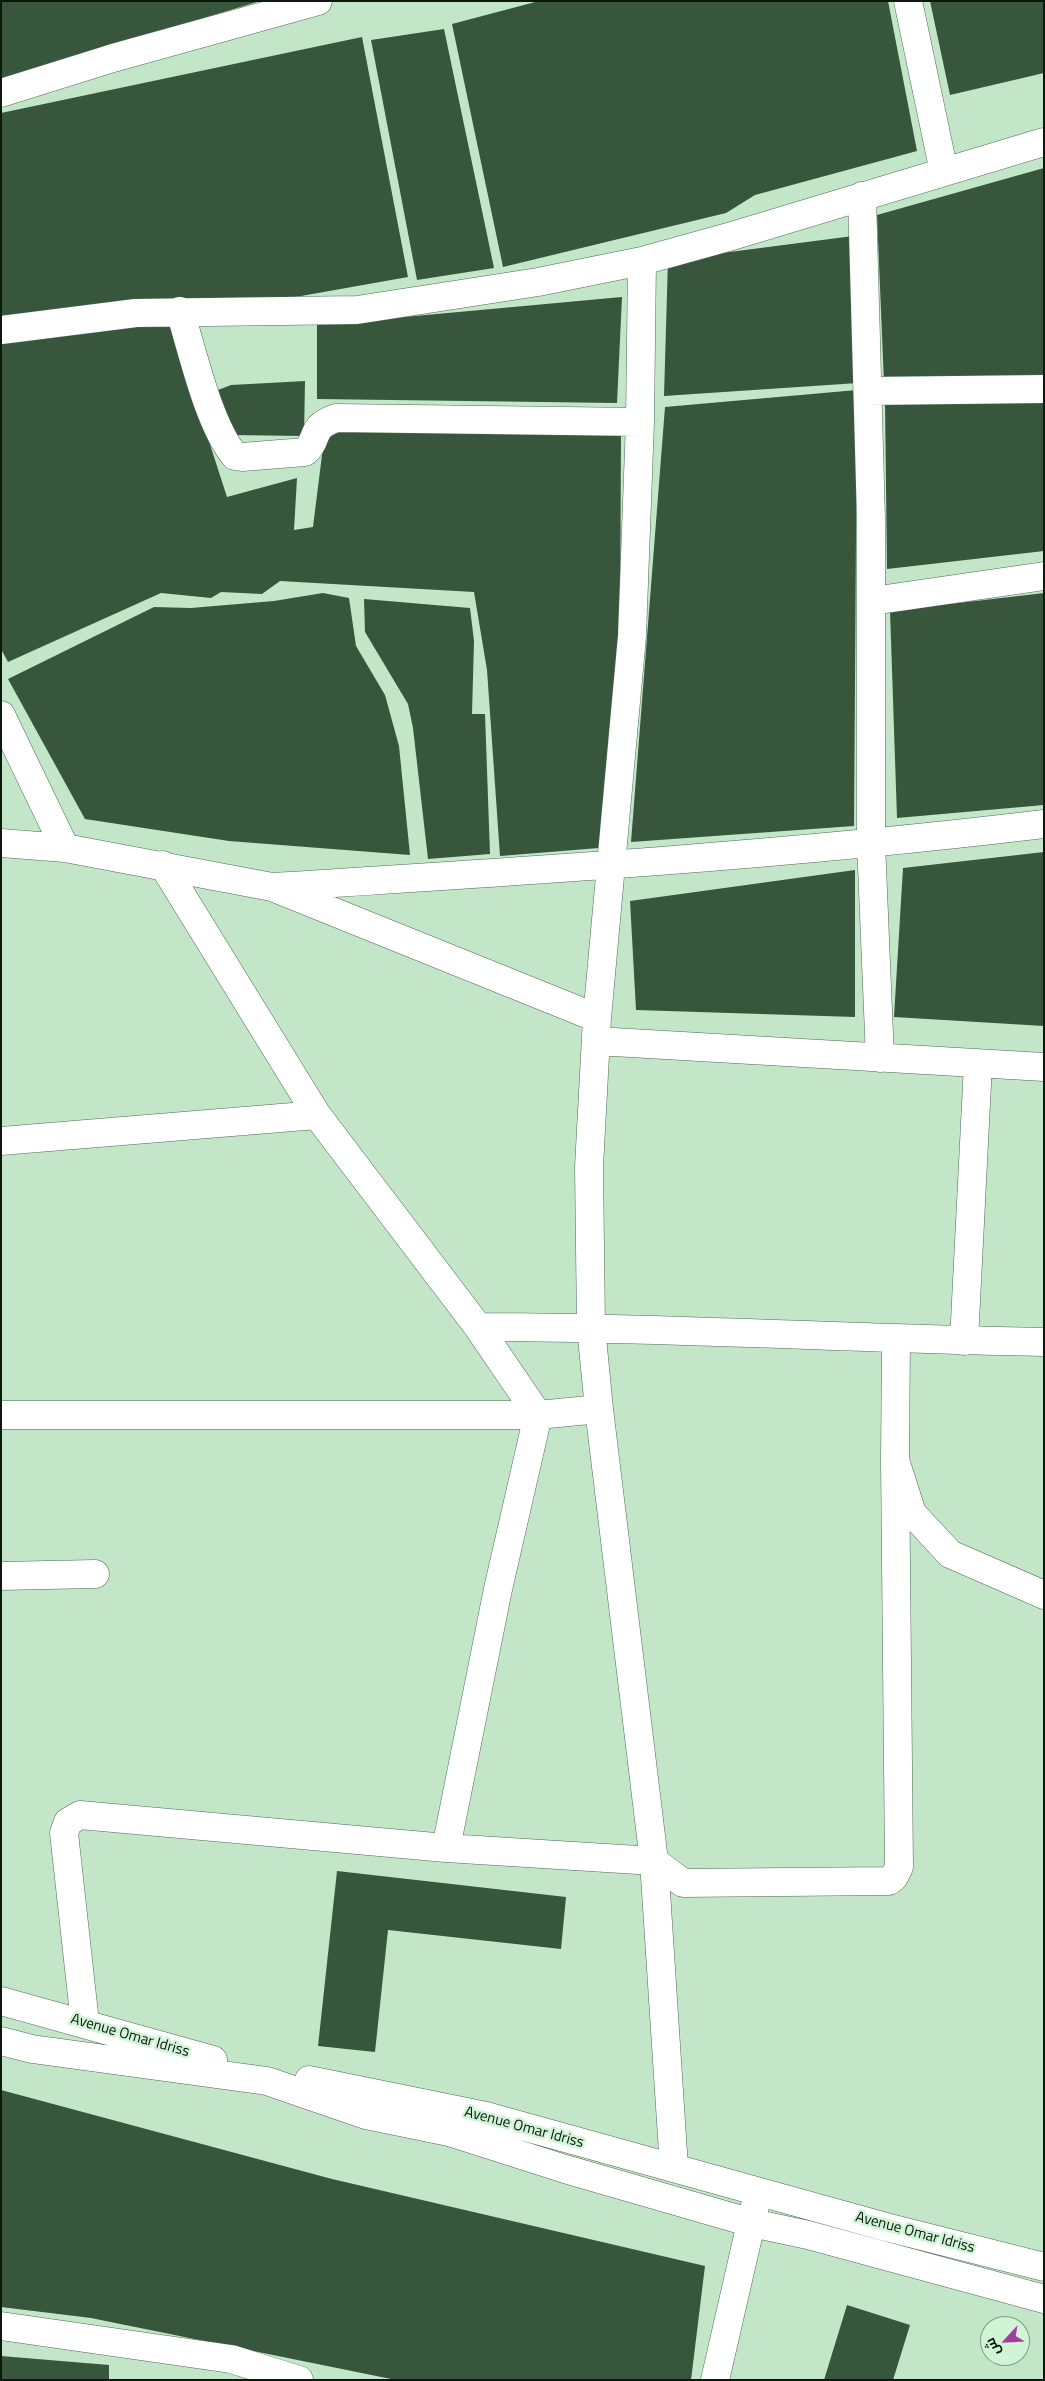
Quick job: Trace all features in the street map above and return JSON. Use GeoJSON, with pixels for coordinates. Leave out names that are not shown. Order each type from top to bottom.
{"type":"FeatureCollection","features":[{"type":"Feature","properties":{"kind":"street"},"geometry":{"type":"LineString","coordinates":[[1,93],[113,58],[318,1]]}},
{"type":"Feature","properties":{"kind":"street"},"geometry":{"type":"LineString","coordinates":[[908,1],[944,172]]}},
{"type":"Feature","properties":{"kind":"street"},"geometry":{"type":"LineString","coordinates":[[1,330],[136,313],[357,310],[479,292],[642,261],[732,236],[1044,142]]}},
{"type":"Feature","properties":{"kind":"street"},"geometry":{"type":"LineString","coordinates":[[862,196],[869,391],[872,601],[871,842],[880,1058]]}},
{"type":"Feature","properties":{"kind":"street"},"geometry":{"type":"LineString","coordinates":[[642,261],[640,422],[632,636],[597,1029],[589,1167],[591,1327],[599,1409],[654,1861],[674,2168]]}},
{"type":"Feature","properties":{"kind":"street"},"geometry":{"type":"LineString","coordinates":[[180,312],[211,410],[234,456],[305,452],[310,448],[315,431],[336,418],[640,422]]}},
{"type":"Feature","properties":{"kind":"street"},"geometry":{"type":"LineString","coordinates":[[869,391],[1044,389]]}},
{"type":"Feature","properties":{"kind":"street"},"geometry":{"type":"LineString","coordinates":[[872,601],[1044,576]]}},
{"type":"Feature","properties":{"kind":"street"},"geometry":{"type":"LineString","coordinates":[[1,715],[65,848]]}},
{"type":"Feature","properties":{"kind":"street"},"geometry":{"type":"LineString","coordinates":[[272,887],[611,866],[1044,824]]}},
{"type":"Feature","properties":{"kind":"street"},"geometry":{"type":"LineString","coordinates":[[1,843],[65,848],[272,887],[597,1029],[880,1058],[1044,1067]]}},
{"type":"Feature","properties":{"kind":"street"},"geometry":{"type":"LineString","coordinates":[[163,865],[317,1116],[478,1327],[538,1415],[498,1589],[446,1848]]}},
{"type":"Feature","properties":{"kind":"street"},"geometry":{"type":"LineString","coordinates":[[964,1341],[978,1064]]}},
{"type":"Feature","properties":{"kind":"street"},"geometry":{"type":"LineString","coordinates":[[1,1141],[317,1116]]}},
{"type":"Feature","properties":{"kind":"street"},"geometry":{"type":"LineString","coordinates":[[478,1327],[591,1327],[896,1339],[1044,1342]]}},
{"type":"Feature","properties":{"kind":"street"},"geometry":{"type":"LineString","coordinates":[[85,2024],[64,1832],[72,1818],[80,1815],[446,1848],[654,1861],[683,1883],[889,1881],[897,1873],[899,1867],[895,1460],[896,1339]]}},
{"type":"Feature","properties":{"kind":"street"},"geometry":{"type":"LineString","coordinates":[[1,1415],[538,1415],[599,1409]]}},
{"type":"Feature","properties":{"kind":"street"},"geometry":{"type":"LineString","coordinates":[[895,1460],[912,1513],[950,1554],[1044,1595]]}},
{"type":"Feature","properties":{"kind":"street"},"geometry":{"type":"LineString","coordinates":[[1,1576],[96,1574]]}},
{"type":"Feature","properties":{"kind":"street","name":"Avenue Omar Idriss"},"geometry":{"type":"LineString","coordinates":[[1,2001],[218,2062],[486,2116],[894,2229],[1044,2267]]}},
{"type":"Feature","properties":{"kind":"street"},"geometry":{"type":"LineString","coordinates":[[1,2040],[32,2049],[267,2081],[366,2114],[449,2132],[566,2169],[752,2223],[808,2235],[1044,2299]]}},
{"type":"Feature","properties":{"kind":"street"},"geometry":{"type":"LineString","coordinates":[[715,2380],[758,2190]]}},
{"type":"Feature","properties":{"kind":"street"},"geometry":{"type":"LineString","coordinates":[[1,2326],[231,2359],[299,2380]]}},
{"type":"Feature","properties":{"kind":"building"},"geometry":{"type":"Polygon","coordinates":[[[1,1],[257,1],[257,2],[1,79],[1,1]]]}},
{"type":"Feature","properties":{"kind":"building"},"geometry":{"type":"Polygon","coordinates":[[[539,1],[888,1],[917,151],[755,195],[726,213],[503,267],[452,24],[539,1]]]}},
{"type":"Feature","properties":{"kind":"building"},"geometry":{"type":"Polygon","coordinates":[[[930,1],[1044,1],[1044,73],[950,95],[930,1]]]}},
{"type":"Feature","properties":{"kind":"building"},"geometry":{"type":"Polygon","coordinates":[[[444,29],[494,268],[417,280],[371,40],[444,29]]]}},
{"type":"Feature","properties":{"kind":"building"},"geometry":{"type":"Polygon","coordinates":[[[362,37],[408,277],[273,301],[1,321],[1,113],[362,37]]]}},
{"type":"Feature","properties":{"kind":"building"},"geometry":{"type":"Polygon","coordinates":[[[1044,168],[1044,378],[884,383],[877,215],[1044,168]]]}},
{"type":"Feature","properties":{"kind":"building"},"geometry":{"type":"Polygon","coordinates":[[[853,236],[858,383],[664,396],[668,260],[853,236]]]}},
{"type":"Feature","properties":{"kind":"building"},"geometry":{"type":"Polygon","coordinates":[[[622,297],[617,403],[317,399],[317,325],[622,297]]]}},
{"type":"Feature","properties":{"kind":"building"},"geometry":{"type":"Polygon","coordinates":[[[170,321],[227,497],[297,478],[294,530],[313,527],[325,431],[621,435],[620,641],[599,848],[500,856],[487,670],[474,592],[280,581],[262,594],[221,592],[211,598],[161,593],[8,662],[1,649],[1,341],[170,321]]]}},
{"type":"Feature","properties":{"kind":"building"},"geometry":{"type":"Polygon","coordinates":[[[305,381],[304,436],[232,435],[218,390],[231,385],[305,381]]]}},
{"type":"Feature","properties":{"kind":"building"},"geometry":{"type":"Polygon","coordinates":[[[857,390],[854,826],[631,842],[665,407],[857,390]]]}},
{"type":"Feature","properties":{"kind":"building"},"geometry":{"type":"Polygon","coordinates":[[[1044,396],[1044,551],[887,569],[885,401],[1044,396]]]}},
{"type":"Feature","properties":{"kind":"building"},"geometry":{"type":"Polygon","coordinates":[[[323,593],[349,598],[356,646],[385,695],[399,746],[410,855],[229,841],[85,819],[8,679],[154,607],[191,608],[274,601],[323,593]]]}},
{"type":"Feature","properties":{"kind":"building"},"geometry":{"type":"Polygon","coordinates":[[[1044,593],[1044,805],[897,818],[890,611],[1044,593]]]}},
{"type":"Feature","properties":{"kind":"building"},"geometry":{"type":"Polygon","coordinates":[[[364,599],[470,608],[474,641],[472,714],[485,714],[490,854],[428,859],[413,728],[408,704],[365,632],[364,599]]]}},
{"type":"Feature","properties":{"kind":"building"},"geometry":{"type":"Polygon","coordinates":[[[1044,852],[1044,1026],[894,1017],[903,868],[1044,852]]]}},
{"type":"Feature","properties":{"kind":"building"},"geometry":{"type":"Polygon","coordinates":[[[855,870],[855,1017],[636,1010],[630,901],[855,870]]]}},
{"type":"Feature","properties":{"kind":"building"},"geometry":{"type":"Polygon","coordinates":[[[337,1871],[566,1897],[561,1949],[388,1930],[375,2052],[318,2046],[337,1871]]]}},
{"type":"Feature","properties":{"kind":"building"},"geometry":{"type":"Polygon","coordinates":[[[1,2090],[332,2179],[705,2266],[691,2380],[396,2380],[91,2318],[1,2307],[1,2090]]]}},
{"type":"Feature","properties":{"kind":"building"},"geometry":{"type":"Polygon","coordinates":[[[847,2305],[910,2325],[893,2380],[824,2380],[847,2305]]]}},
{"type":"Feature","properties":{"kind":"building"},"geometry":{"type":"Polygon","coordinates":[[[1,2356],[109,2365],[109,2380],[1,2380],[1,2356]]]}}]}
